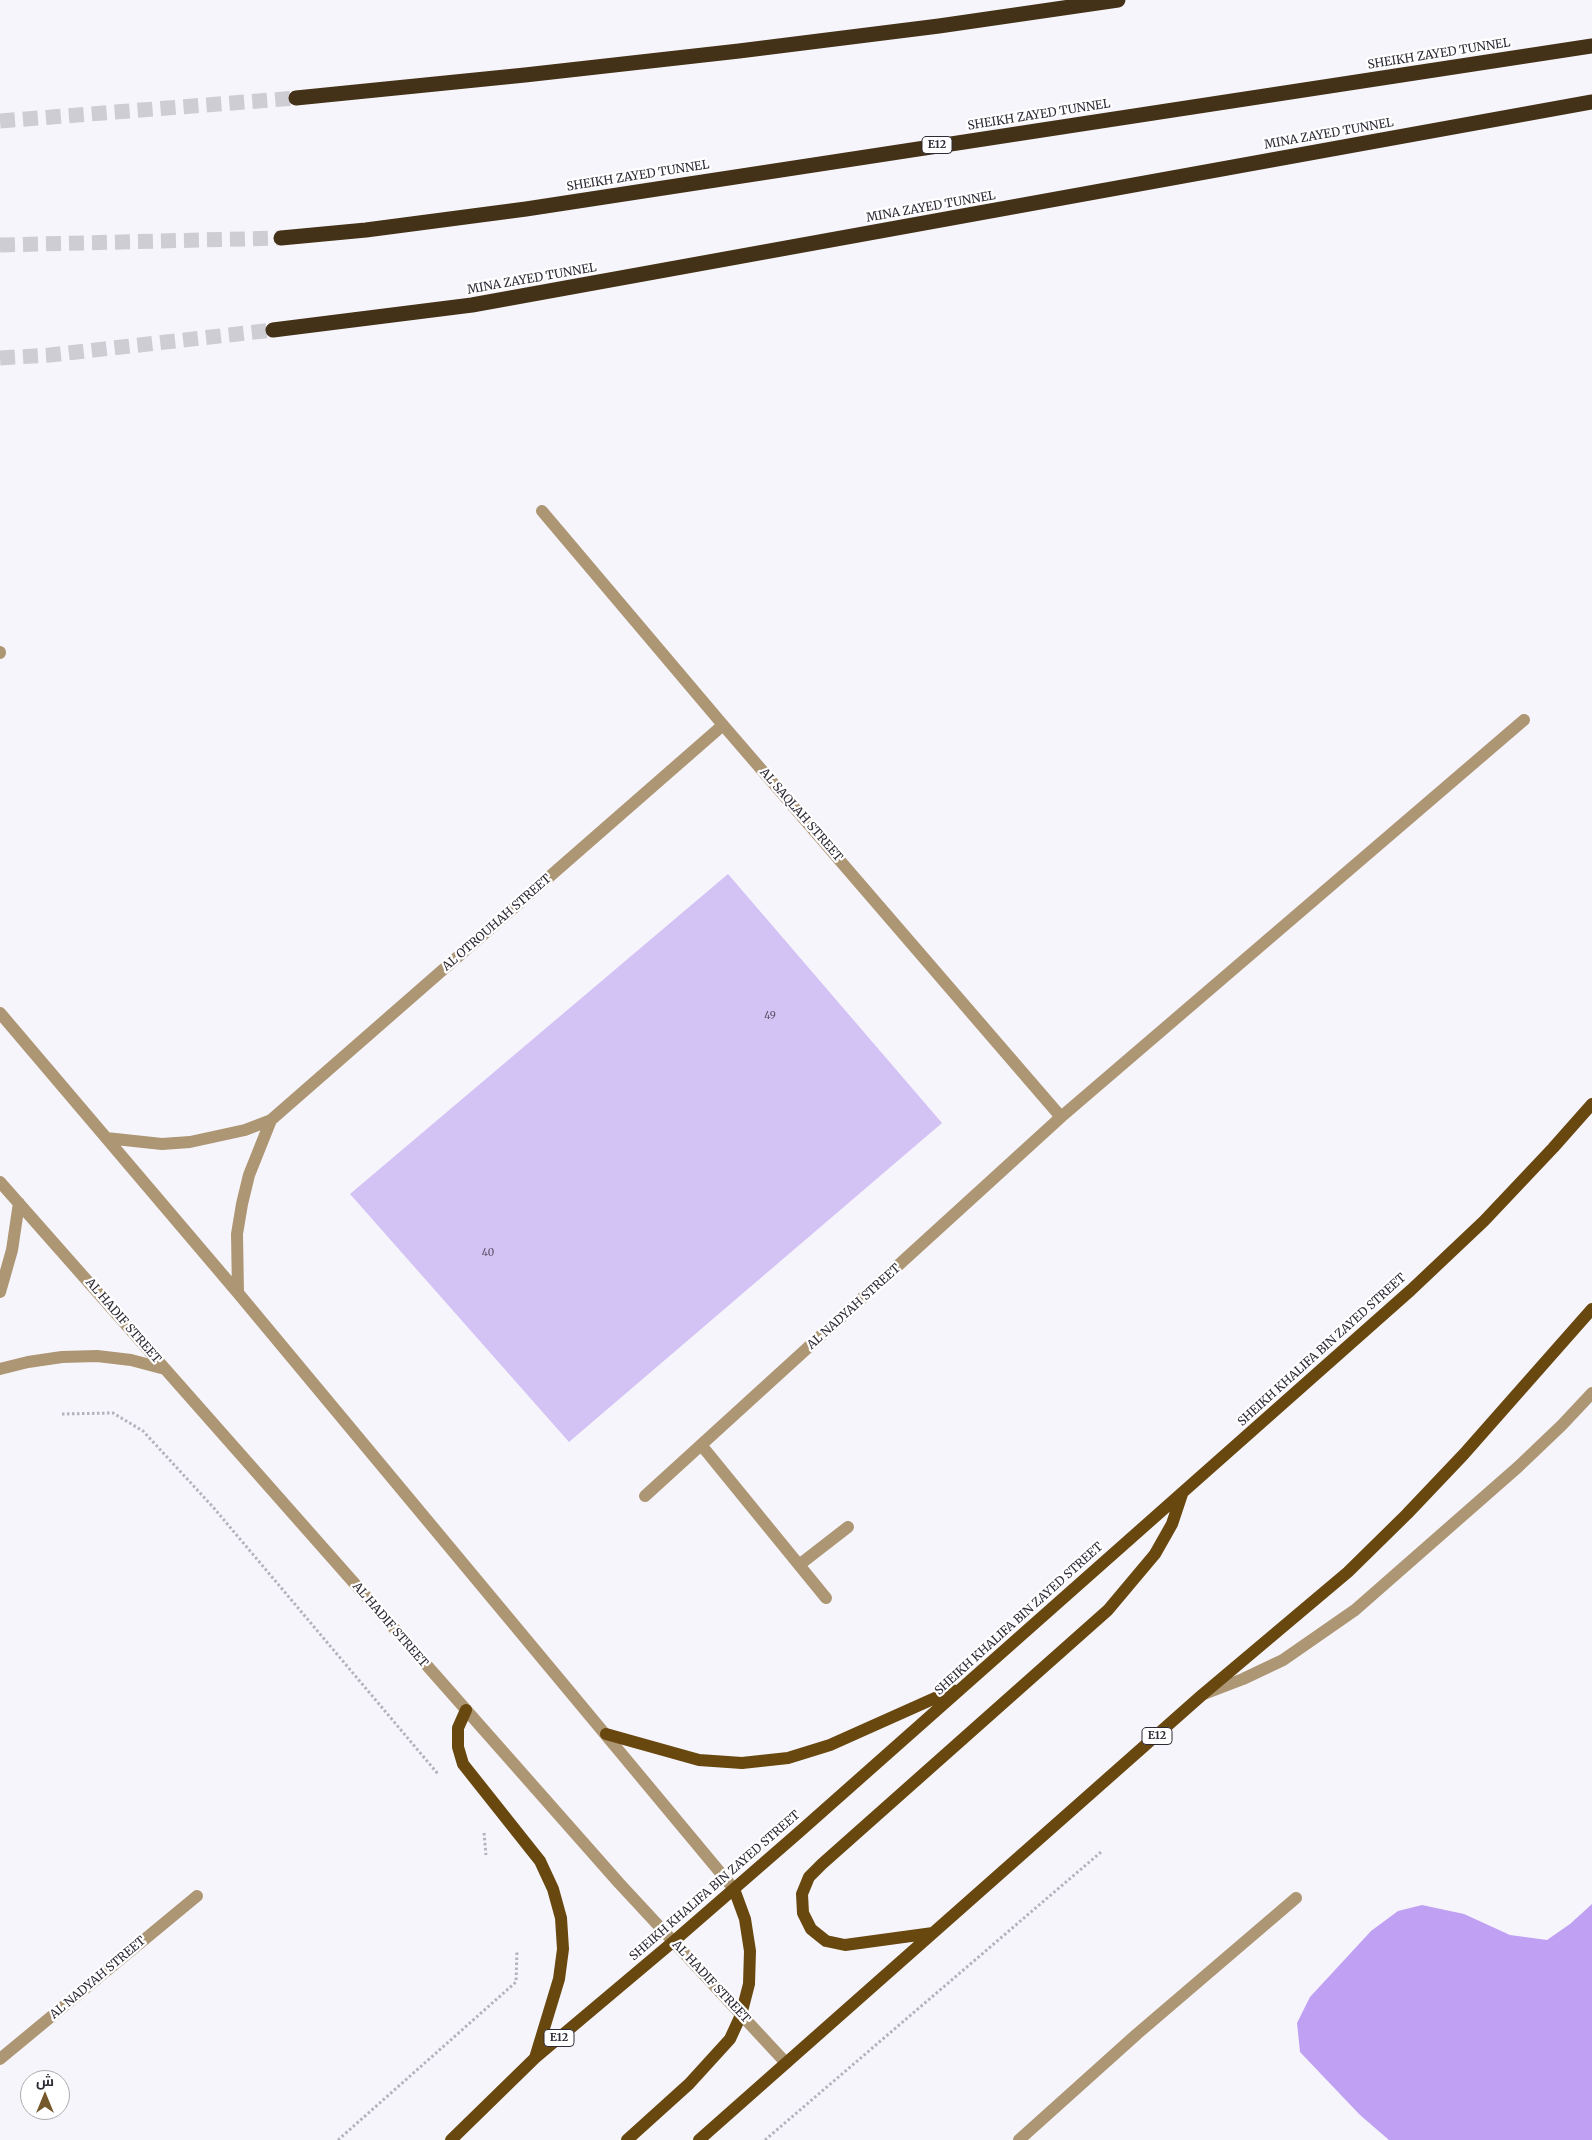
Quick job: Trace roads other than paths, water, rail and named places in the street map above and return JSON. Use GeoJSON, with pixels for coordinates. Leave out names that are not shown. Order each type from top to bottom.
{"type":"FeatureCollection","features":[{"type":"Feature","properties":{"kind":"highway"},"geometry":{"type":"LineString","coordinates":[[296,98],[748,50],[940,26],[1118,0]]}},
{"type":"Feature","properties":{"kind":"highway","name":"SHEIKH ZAYED TUNNEL"},"geometry":{"type":"LineString","coordinates":[[281,238],[526,209],[1592,46]]}},
{"type":"Feature","properties":{"kind":"highway","name":"MINA ZAYED TUNNEL"},"geometry":{"type":"LineString","coordinates":[[273,330],[472,305],[1592,102]]}},
{"type":"Feature","properties":{"kind":"main road","name":"SHEIKH KHALIFA BIN ZAYED STREET"},"geometry":{"type":"LineString","coordinates":[[451,2140],[534,2058],[734,1889],[1424,1278],[1484,1221],[1554,1148],[1592,1104]]}},
{"type":"Feature","properties":{"kind":"main road","name":"E12"},"geometry":{"type":"LineString","coordinates":[[699,2140],[1202,1695],[1348,1572],[1464,1454],[1592,1308]]}},
{"type":"Feature","properties":{"kind":"main road"},"geometry":{"type":"LineString","coordinates":[[933,1933],[845,1945],[826,1941],[812,1929],[803,1913],[802,1894],[809,1877],[822,1864],[1108,1610],[1155,1554],[1172,1524],[1183,1492]]}},
{"type":"Feature","properties":{"kind":"main road"},"geometry":{"type":"LineString","coordinates":[[606,1734],[700,1760],[742,1763],[788,1758],[830,1745],[965,1685]]}},
{"type":"Feature","properties":{"kind":"main road"},"geometry":{"type":"LineString","coordinates":[[466,1710],[458,1728],[458,1747],[463,1764],[540,1861],[553,1889],[561,1918],[563,1949],[559,1979],[534,2058]]}},
{"type":"Feature","properties":{"kind":"main road"},"geometry":{"type":"LineString","coordinates":[[626,2140],[689,2084],[730,2039],[741,2015],[749,1984],[750,1951],[745,1919],[734,1889]]}},
{"type":"Feature","properties":{"kind":"street","name":"AL SAQLAH STREET"},"geometry":{"type":"LineString","coordinates":[[542,511],[723,725],[1061,1117]]}},
{"type":"Feature","properties":{"kind":"street","name":"AL NADYAH STREET"},"geometry":{"type":"LineString","coordinates":[[645,1496],[1061,1117],[1524,720]]}},
{"type":"Feature","properties":{"kind":"street","name":"AL OTROUHAH STREET"},"geometry":{"type":"LineString","coordinates":[[106,1138],[153,1143],[190,1142],[236,1133],[271,1120],[723,725]]}},
{"type":"Feature","properties":{"kind":"street"},"geometry":{"type":"LineString","coordinates":[[0,1013],[238,1293],[734,1889]]}},
{"type":"Feature","properties":{"kind":"street","name":"AL OTROUHAH STREET"},"geometry":{"type":"LineString","coordinates":[[238,1293],[237,1234],[242,1204],[249,1175],[271,1120]]}},
{"type":"Feature","properties":{"kind":"street","name":"AL HADIF STREET"},"geometry":{"type":"LineString","coordinates":[[0,1182],[466,1710],[741,2015],[786,2062]]}},
{"type":"Feature","properties":{"kind":"street"},"geometry":{"type":"LineString","coordinates":[[0,1292],[12,1250],[19,1203]]}},
{"type":"Feature","properties":{"kind":"street"},"geometry":{"type":"LineString","coordinates":[[0,1369],[62,1356],[96,1356],[131,1360],[165,1369]]}},
{"type":"Feature","properties":{"kind":"street"},"geometry":{"type":"LineString","coordinates":[[1202,1695],[1243,1679],[1283,1660],[1355,1610],[1518,1467],[1592,1393]]}},
{"type":"Feature","properties":{"kind":"street"},"geometry":{"type":"LineString","coordinates":[[702,1446],[826,1598]]}},
{"type":"Feature","properties":{"kind":"street"},"geometry":{"type":"LineString","coordinates":[[799,1565],[848,1527]]}},
{"type":"Feature","properties":{"kind":"street","name":"AL NADYAH STREET"},"geometry":{"type":"LineString","coordinates":[[0,2059],[197,1896]]}},
{"type":"Feature","properties":{"kind":"street"},"geometry":{"type":"LineString","coordinates":[[1019,2140],[1137,2034],[1296,1898]]}},
{"type":"Feature","properties":{"kind":"tunnel"},"geometry":{"type":"LineString","coordinates":[[0,121],[296,98]]}},
{"type":"Feature","properties":{"kind":"tunnel"},"geometry":{"type":"LineString","coordinates":[[0,245],[281,238]]}},
{"type":"Feature","properties":{"kind":"tunnel"},"geometry":{"type":"LineString","coordinates":[[0,358],[50,355],[273,330]]}}]}
